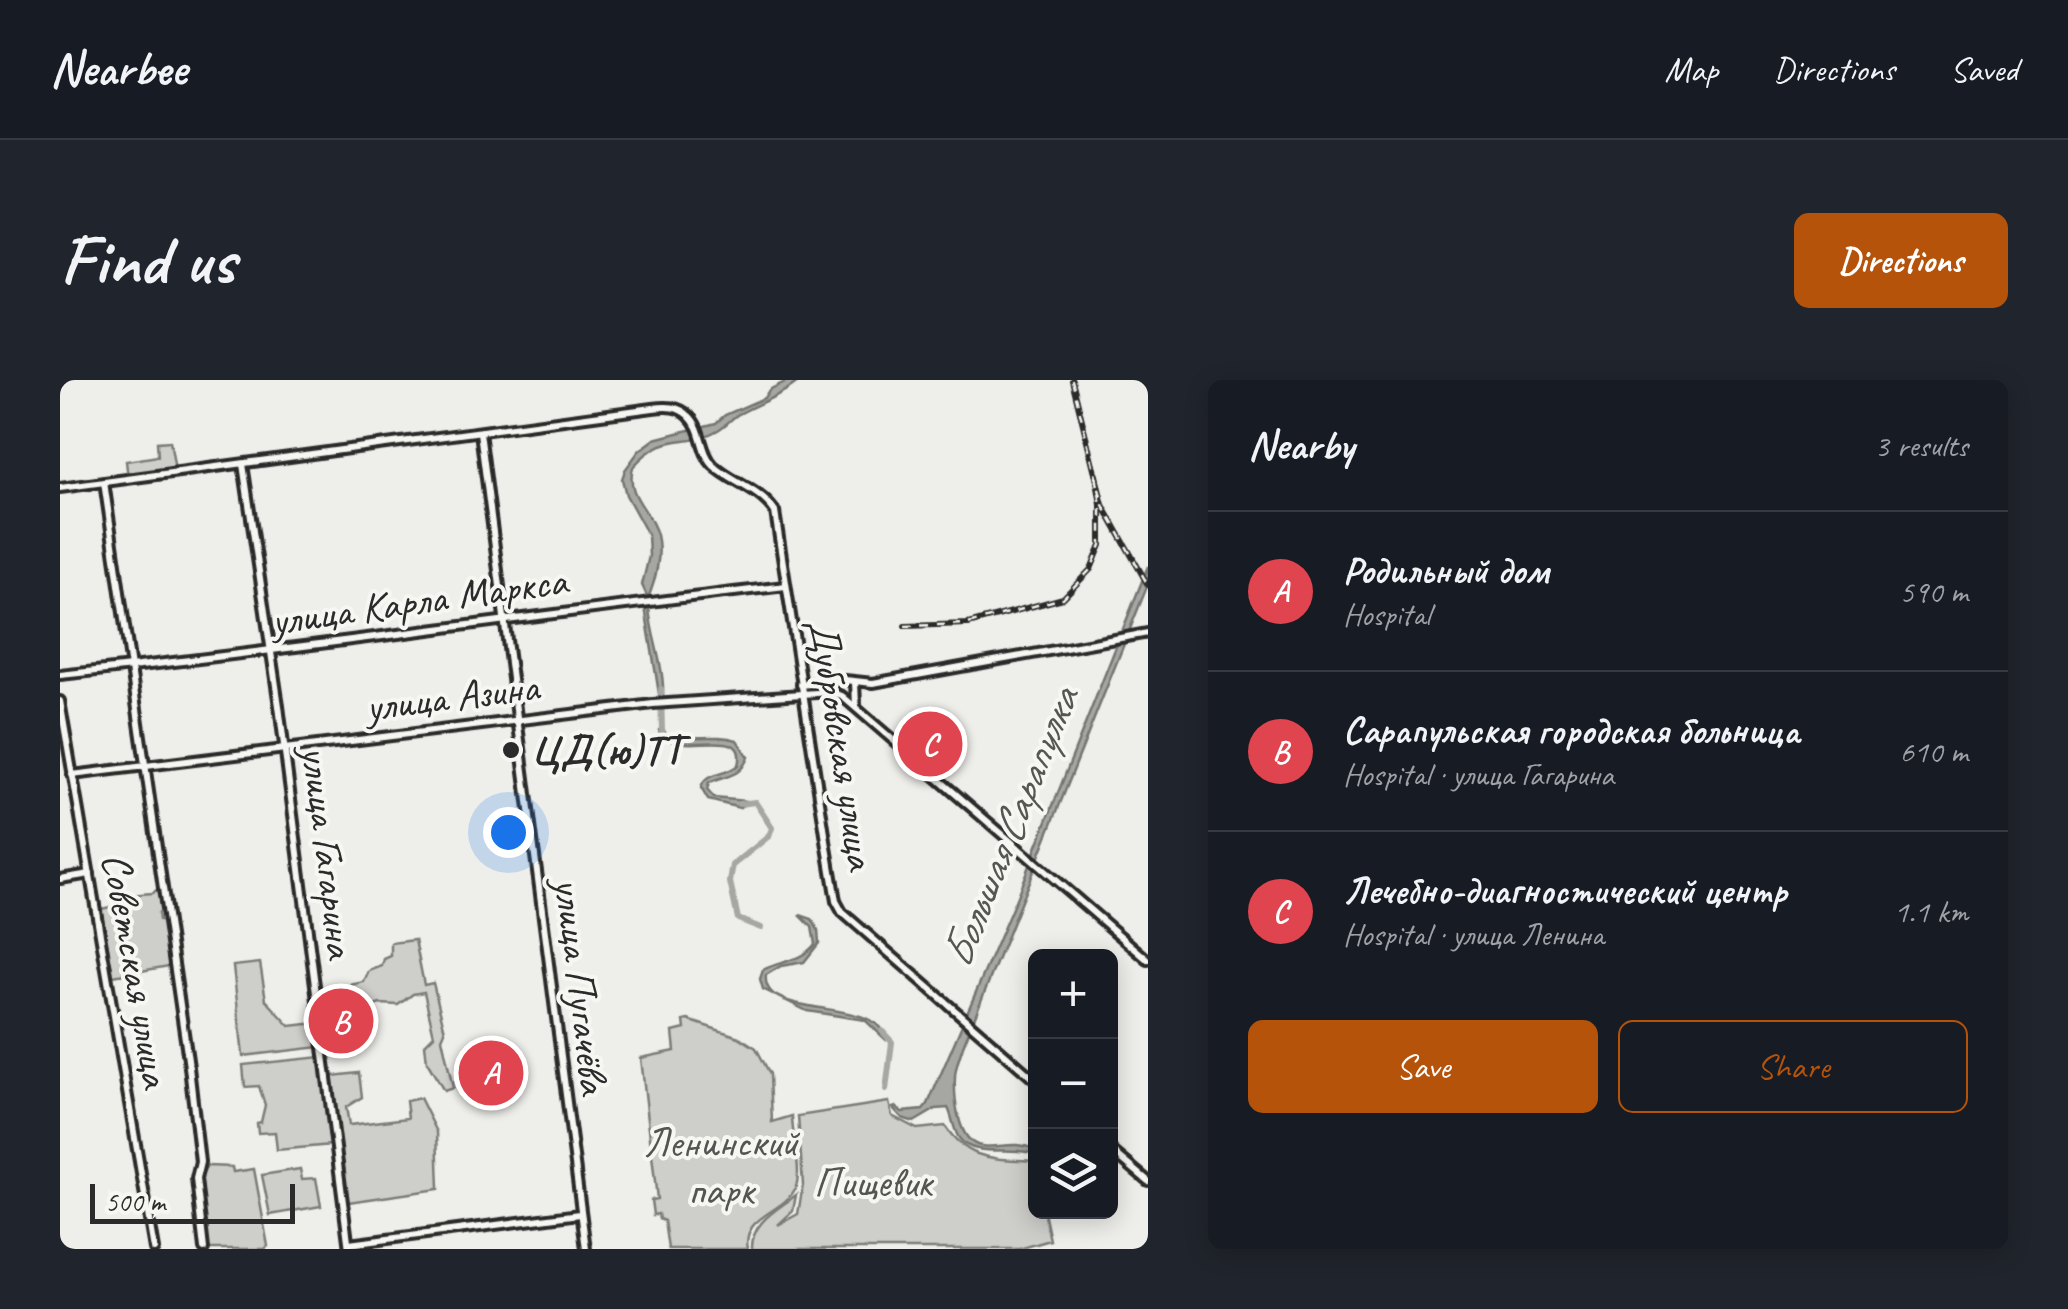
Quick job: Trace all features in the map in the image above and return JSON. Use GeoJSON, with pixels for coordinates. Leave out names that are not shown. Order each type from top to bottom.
{"type":"FeatureCollection","features":[{"type":"Feature","properties":{"kind":"main road","name":"Дубровская улица"},"geometry":{"type":"LineString","coordinates":[[480,432],[673,406],[694,423],[714,466],[772,508],[836,901],[848,918],[1028,1074]]}},
{"type":"Feature","properties":{"kind":"main road"},"geometry":{"type":"LineString","coordinates":[[60,488],[480,432]]}},
{"type":"Feature","properties":{"kind":"main road","name":"улица Пугачёва"},"geometry":{"type":"LineString","coordinates":[[480,432],[586,1249]]}},
{"type":"Feature","properties":{"kind":"main road","name":"улица Гагарина"},"geometry":{"type":"LineString","coordinates":[[243,464],[272,652],[349,1246]]}},
{"type":"Feature","properties":{"kind":"main road"},"geometry":{"type":"LineString","coordinates":[[104,482],[200,1162],[196,1178],[204,1249]]}},
{"type":"Feature","properties":{"kind":"main road","name":"улица Карла Маркса"},"geometry":{"type":"LineString","coordinates":[[60,676],[786,586]]}},
{"type":"Feature","properties":{"kind":"main road","name":"улица Азина"},"geometry":{"type":"LineString","coordinates":[[801,689],[846,695],[873,684],[1148,633]]}},
{"type":"Feature","properties":{"kind":"main road"},"geometry":{"type":"LineString","coordinates":[[848,681],[836,687],[867,717],[1148,960]]}},
{"type":"Feature","properties":{"kind":"main road"},"geometry":{"type":"LineString","coordinates":[[846,695],[848,681]]}},
{"type":"Feature","properties":{"kind":"main road","name":"улица Азина"},"geometry":{"type":"LineString","coordinates":[[72,775],[848,681],[873,684]]}},
{"type":"Feature","properties":{"kind":"main road","name":"Советская улица"},"geometry":{"type":"LineString","coordinates":[[60,701],[154,1249]]}},
{"type":"Feature","properties":{"kind":"main road"},"geometry":{"type":"LineString","coordinates":[[60,879],[90,874]]}},
{"type":"Feature","properties":{"kind":"main road"},"geometry":{"type":"LineString","coordinates":[[1118,1155],[1148,1181]]}},
{"type":"Feature","properties":{"kind":"main road"},"geometry":{"type":"LineString","coordinates":[[349,1246],[580,1214]]}},
{"type":"Feature","properties":{"kind":"green space"},"geometry":{"type":"Polygon","coordinates":[[[170,441],[175,470],[128,478],[126,461],[158,456],[157,442],[170,441]]]}},
{"type":"Feature","properties":{"kind":"green space"},"geometry":{"type":"Polygon","coordinates":[[[158,889],[159,920],[163,922],[169,966],[113,976],[101,909],[120,905],[118,896],[158,889]]]}},
{"type":"Feature","properties":{"kind":"green space"},"geometry":{"type":"Polygon","coordinates":[[[415,940],[424,985],[433,983],[445,1031],[442,1038],[453,1088],[444,1091],[427,1062],[425,1044],[434,1035],[424,992],[413,994],[398,1005],[380,1004],[349,1015],[345,986],[364,982],[369,971],[382,966],[384,959],[391,956],[391,943],[415,940]]]}},
{"type":"Feature","properties":{"kind":"green space"},"geometry":{"type":"Polygon","coordinates":[[[260,963],[266,1000],[290,1026],[317,1023],[320,1047],[243,1056],[233,966],[260,963]]]}},
{"type":"Feature","properties":{"kind":"green space","name":"Ленинский парк"},"geometry":{"type":"Polygon","coordinates":[[[684,1021],[739,1037],[756,1048],[770,1074],[772,1122],[792,1116],[798,1164],[795,1189],[751,1229],[748,1249],[668,1249],[664,1221],[658,1214],[653,1215],[651,1200],[657,1199],[641,1058],[675,1051],[673,1032],[685,1029],[684,1021]]]}},
{"type":"Feature","properties":{"kind":"green space"},"geometry":{"type":"Polygon","coordinates":[[[321,1057],[331,1145],[277,1150],[275,1132],[258,1133],[257,1123],[261,1122],[265,1105],[259,1086],[245,1087],[243,1065],[321,1057]]]}},
{"type":"Feature","properties":{"kind":"green space"},"geometry":{"type":"Polygon","coordinates":[[[359,1073],[362,1097],[346,1107],[349,1125],[408,1118],[406,1101],[420,1098],[437,1132],[439,1189],[348,1202],[332,1076],[359,1073]]]}},
{"type":"Feature","properties":{"kind":"green space","name":"Пищевик"},"geometry":{"type":"Polygon","coordinates":[[[889,1102],[892,1116],[917,1129],[945,1126],[974,1153],[1028,1160],[1028,1219],[1046,1219],[1050,1240],[1019,1249],[752,1249],[760,1224],[796,1195],[793,1211],[778,1225],[798,1214],[803,1185],[798,1116],[889,1102]]]}},
{"type":"Feature","properties":{"kind":"green space"},"geometry":{"type":"Polygon","coordinates":[[[207,1166],[232,1167],[233,1172],[254,1169],[268,1246],[265,1249],[206,1249],[198,1184],[207,1166]]]}},
{"type":"Feature","properties":{"kind":"green space"},"geometry":{"type":"Polygon","coordinates":[[[300,1169],[302,1179],[316,1178],[321,1206],[270,1215],[262,1175],[300,1169]]]}},
{"type":"Feature","properties":{"kind":"shaded area"},"geometry":{"type":"Polygon","coordinates":[[[789,380],[800,380],[707,435],[656,447],[633,467],[635,495],[654,526],[659,551],[648,598],[642,585],[649,556],[648,535],[626,495],[622,479],[625,470],[639,451],[655,439],[716,423],[789,380]]]}},
{"type":"Feature","properties":{"kind":"shaded area"},"geometry":{"type":"Polygon","coordinates":[[[1148,566],[1148,584],[956,1069],[956,1106],[962,1127],[973,1143],[988,1147],[1019,1145],[1028,1147],[1028,1152],[983,1150],[965,1144],[955,1131],[948,1108],[936,1109],[914,1122],[902,1118],[893,1108],[902,1112],[923,1110],[928,1104],[1015,901],[1148,566]]]}},
{"type":"Feature","properties":{"kind":"shaded area"},"geometry":{"type":"Polygon","coordinates":[[[645,607],[649,607],[663,698],[659,694],[645,607]]]}},
{"type":"Feature","properties":{"kind":"shaded area"},"geometry":{"type":"Polygon","coordinates":[[[663,728],[666,735],[675,737],[737,740],[748,757],[745,764],[732,775],[709,783],[707,790],[714,798],[746,801],[740,808],[708,800],[701,788],[711,776],[738,765],[739,753],[734,746],[671,741],[660,735],[663,728]]]}},
{"type":"Feature","properties":{"kind":"shaded area"},"geometry":{"type":"Polygon","coordinates":[[[800,915],[812,919],[819,943],[804,962],[781,966],[766,975],[769,989],[779,997],[763,989],[763,970],[810,950],[815,944],[812,927],[800,915]]]}},
{"type":"Feature","properties":{"kind":"shaded area"},"geometry":{"type":"Polygon","coordinates":[[[784,1000],[863,1017],[878,1026],[885,1039],[865,1020],[807,1011],[784,1000]]]}},
{"type":"Feature","properties":{"kind":"waterway","name":"Большая Сарапулка"},"geometry":{"type":"LineString","coordinates":[[661,689],[662,732]]}},
{"type":"Feature","properties":{"kind":"waterway","name":"Большая Сарапулка"},"geometry":{"type":"LineString","coordinates":[[739,804],[755,802],[772,828],[769,836],[733,865],[730,882],[738,919],[761,928]]}},
{"type":"Feature","properties":{"kind":"waterway","name":"Большая Сарапулка"},"geometry":{"type":"LineString","coordinates":[[882,1031],[892,1042],[886,1090]]}},
{"type":"Feature","properties":{"kind":"railway"},"geometry":{"type":"LineString","coordinates":[[1072,380],[1103,505],[1148,585]]}},
{"type":"Feature","properties":{"kind":"railway"},"geometry":{"type":"LineString","coordinates":[[905,626],[968,624],[1063,598],[1091,569],[1101,545],[1096,475]]}},
{"type":"Feature","properties":{"kind":"place","name":"Лечебно-диагностический центр"},"geometry":{"type":"Point","coordinates":[930,744]}},
{"type":"Feature","properties":{"kind":"place","name":"ЦД(ю)ТТ"},"geometry":{"type":"Point","coordinates":[511,750]}},
{"type":"Feature","properties":{"kind":"place","name":"Сарапульская городская больница"},"geometry":{"type":"Point","coordinates":[341,1021]}},
{"type":"Feature","properties":{"kind":"place","name":"Родильный дом"},"geometry":{"type":"Point","coordinates":[491,1073]}}]}
